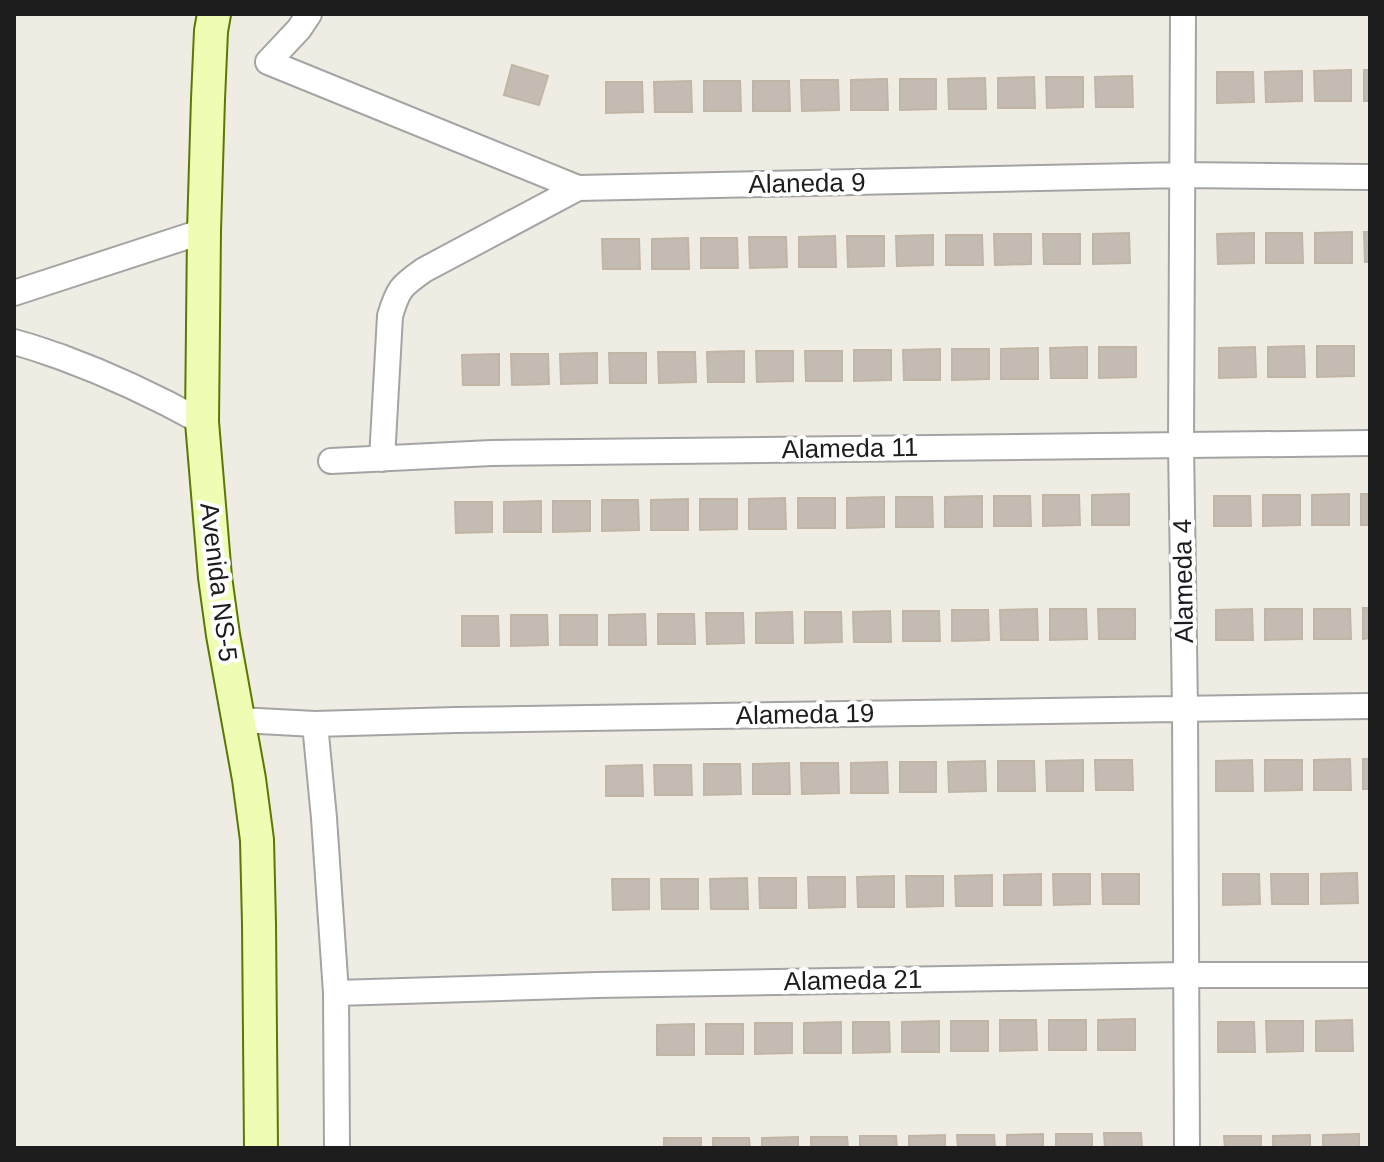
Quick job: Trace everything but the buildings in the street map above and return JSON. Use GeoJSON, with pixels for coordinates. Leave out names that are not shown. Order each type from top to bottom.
{"type":"FeatureCollection","features":[{"type":"Feature","properties":{"kind":"street","name":"Avenida NS-5"},"geometry":{"type":"LineString","coordinates":[[214,14],[208,86],[202,422],[215,577],[257,840],[261,1148]]}},
{"type":"Feature","properties":{"kind":"street","name":"Alaneda 9"},"geometry":{"type":"LineString","coordinates":[[309,14],[268,62],[578,188],[1183,175],[1370,177]]}},
{"type":"Feature","properties":{"kind":"street","name":"Alameda 4"},"geometry":{"type":"LineString","coordinates":[[1183,14],[1181,444],[1187,1148]]}},
{"type":"Feature","properties":{"kind":"street"},"geometry":{"type":"LineString","coordinates":[[382,459],[390,316],[403,284],[578,188]]}},
{"type":"Feature","properties":{"kind":"street"},"geometry":{"type":"LineString","coordinates":[[14,293],[204,231]]}},
{"type":"Feature","properties":{"kind":"street"},"geometry":{"type":"LineString","coordinates":[[14,342],[87,367],[202,422]]}},
{"type":"Feature","properties":{"kind":"street","name":"Alameda 11"},"geometry":{"type":"LineString","coordinates":[[331,461],[507,453],[1370,443]]}},
{"type":"Feature","properties":{"kind":"street","name":"Alameda 19"},"geometry":{"type":"LineString","coordinates":[[239,720],[315,724],[1370,706]]}},
{"type":"Feature","properties":{"kind":"street"},"geometry":{"type":"LineString","coordinates":[[315,724],[336,993],[337,1148]]}},
{"type":"Feature","properties":{"kind":"street","name":"Alameda 21"},"geometry":{"type":"LineString","coordinates":[[336,993],[613,984],[1370,975]]}}]}
